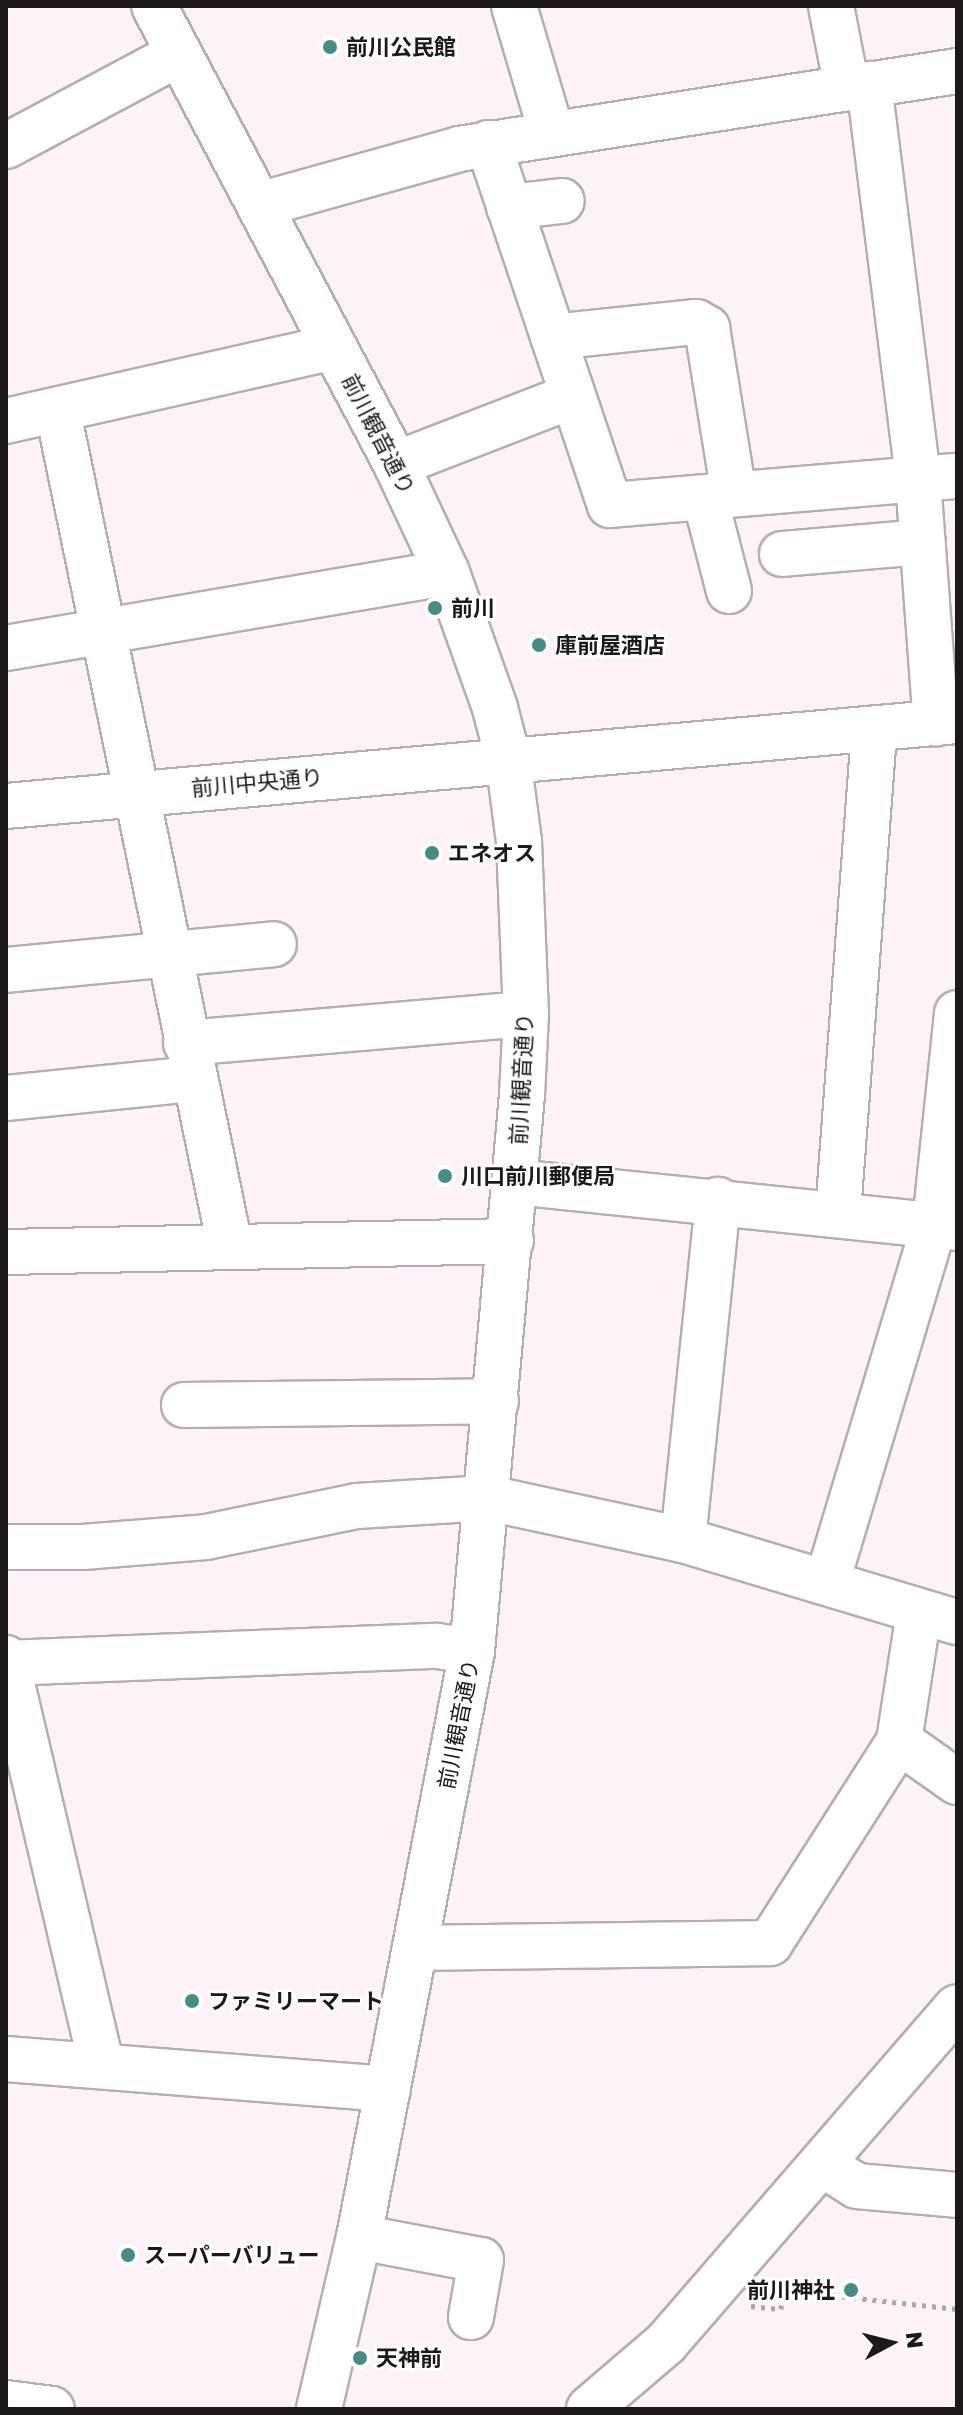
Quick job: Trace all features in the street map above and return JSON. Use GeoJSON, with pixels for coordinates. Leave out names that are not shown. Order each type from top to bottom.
{"type":"FeatureCollection","features":[{"type":"Feature","properties":{"kind":"street","name":"前川観音通り"},"geometry":{"type":"LineString","coordinates":[[154,6],[396,464],[447,573],[508,758],[520,854],[526,1014],[511,1241],[472,1651],[359,2237],[319,2409]]}},
{"type":"Feature","properties":{"kind":"street"},"geometry":{"type":"LineString","coordinates":[[514,6],[552,134]]}},
{"type":"Feature","properties":{"kind":"street"},"geometry":{"type":"LineString","coordinates":[[831,6],[858,86],[937,478],[922,542],[946,722]]}},
{"type":"Feature","properties":{"kind":"street"},"geometry":{"type":"LineString","coordinates":[[6,146],[178,54]]}},
{"type":"Feature","properties":{"kind":"street"},"geometry":{"type":"LineString","coordinates":[[259,205],[488,143],[957,71]]}},
{"type":"Feature","properties":{"kind":"street"},"geometry":{"type":"LineString","coordinates":[[488,143],[610,505],[937,478]]}},
{"type":"Feature","properties":{"kind":"street"},"geometry":{"type":"LineString","coordinates":[[509,207],[562,201]]}},
{"type":"Feature","properties":{"kind":"street"},"geometry":{"type":"LineString","coordinates":[[553,337],[696,322],[707,328],[729,591]]}},
{"type":"Feature","properties":{"kind":"street"},"geometry":{"type":"LineString","coordinates":[[6,421],[58,412],[334,347]]}},
{"type":"Feature","properties":{"kind":"street"},"geometry":{"type":"LineString","coordinates":[[396,464],[572,396]]}},
{"type":"Feature","properties":{"kind":"street"},"geometry":{"type":"LineString","coordinates":[[58,412],[133,794],[230,1246]]}},
{"type":"Feature","properties":{"kind":"street"},"geometry":{"type":"LineString","coordinates":[[782,554],[922,542]]}},
{"type":"Feature","properties":{"kind":"street"},"geometry":{"type":"LineString","coordinates":[[6,648],[447,573]]}},
{"type":"Feature","properties":{"kind":"street","name":"前川中央通り"},"geometry":{"type":"LineString","coordinates":[[6,806],[508,758],[946,722]]}},
{"type":"Feature","properties":{"kind":"street"},"geometry":{"type":"LineString","coordinates":[[838,1212],[874,728]]}},
{"type":"Feature","properties":{"kind":"street"},"geometry":{"type":"LineString","coordinates":[[6,970],[168,957],[274,944]]}},
{"type":"Feature","properties":{"kind":"street"},"geometry":{"type":"LineString","coordinates":[[827,1582],[946,1225],[957,1013]]}},
{"type":"Feature","properties":{"kind":"street"},"geometry":{"type":"LineString","coordinates":[[6,1098],[190,1061],[526,1014]]}},
{"type":"Feature","properties":{"kind":"street"},"geometry":{"type":"LineString","coordinates":[[514,1182],[946,1225]]}},
{"type":"Feature","properties":{"kind":"street"},"geometry":{"type":"LineString","coordinates":[[683,1540],[718,1200]]}},
{"type":"Feature","properties":{"kind":"street"},"geometry":{"type":"LineString","coordinates":[[6,1252],[511,1241]]}},
{"type":"Feature","properties":{"kind":"street"},"geometry":{"type":"LineString","coordinates":[[184,1405],[496,1401]]}},
{"type":"Feature","properties":{"kind":"street"},"geometry":{"type":"LineString","coordinates":[[6,1547],[83,1547],[206,1537],[357,1506],[488,1498],[683,1540],[938,1617],[899,1741],[770,1943],[416,1948]]}},
{"type":"Feature","properties":{"kind":"street"},"geometry":{"type":"LineString","coordinates":[[101,2064],[6,1661],[437,1646],[472,1651]]}},
{"type":"Feature","properties":{"kind":"street"},"geometry":{"type":"LineString","coordinates":[[899,1741],[957,1782]]}},
{"type":"Feature","properties":{"kind":"street"},"geometry":{"type":"LineString","coordinates":[[589,2409],[666,2343],[957,2007]]}},
{"type":"Feature","properties":{"kind":"street"},"geometry":{"type":"LineString","coordinates":[[6,2059],[101,2064],[388,2089]]}},
{"type":"Feature","properties":{"kind":"street"},"geometry":{"type":"LineString","coordinates":[[822,2164],[857,2186],[957,2195]]}},
{"type":"Feature","properties":{"kind":"street"},"geometry":{"type":"LineString","coordinates":[[359,2237],[481,2260],[471,2317]]}},
{"type":"Feature","properties":{"kind":"street"},"geometry":{"type":"LineString","coordinates":[[6,2403],[52,2409]]}},
{"type":"Feature","properties":{"kind":"path"},"geometry":{"type":"LineString","coordinates":[[702,2301],[781,2309],[783,2290],[957,2309]]}},
{"type":"Feature","properties":{"kind":"place","name":"前川公民館"},"geometry":{"type":"Point","coordinates":[330,47]}},
{"type":"Feature","properties":{"kind":"place","name":"前川"},"geometry":{"type":"Point","coordinates":[435,608]}},
{"type":"Feature","properties":{"kind":"place","name":"庫前屋酒店"},"geometry":{"type":"Point","coordinates":[539,645]}},
{"type":"Feature","properties":{"kind":"place","name":"エネオス"},"geometry":{"type":"Point","coordinates":[432,853]}},
{"type":"Feature","properties":{"kind":"place","name":"川口前川郵便局"},"geometry":{"type":"Point","coordinates":[445,1176]}},
{"type":"Feature","properties":{"kind":"place","name":"ファミリーマート"},"geometry":{"type":"Point","coordinates":[192,2001]}},
{"type":"Feature","properties":{"kind":"place","name":"スーパーバリュー"},"geometry":{"type":"Point","coordinates":[128,2255]}},
{"type":"Feature","properties":{"kind":"place","name":"前川神社"},"geometry":{"type":"Point","coordinates":[851,2290]}},
{"type":"Feature","properties":{"kind":"place","name":"天神前"},"geometry":{"type":"Point","coordinates":[360,2358]}}]}
